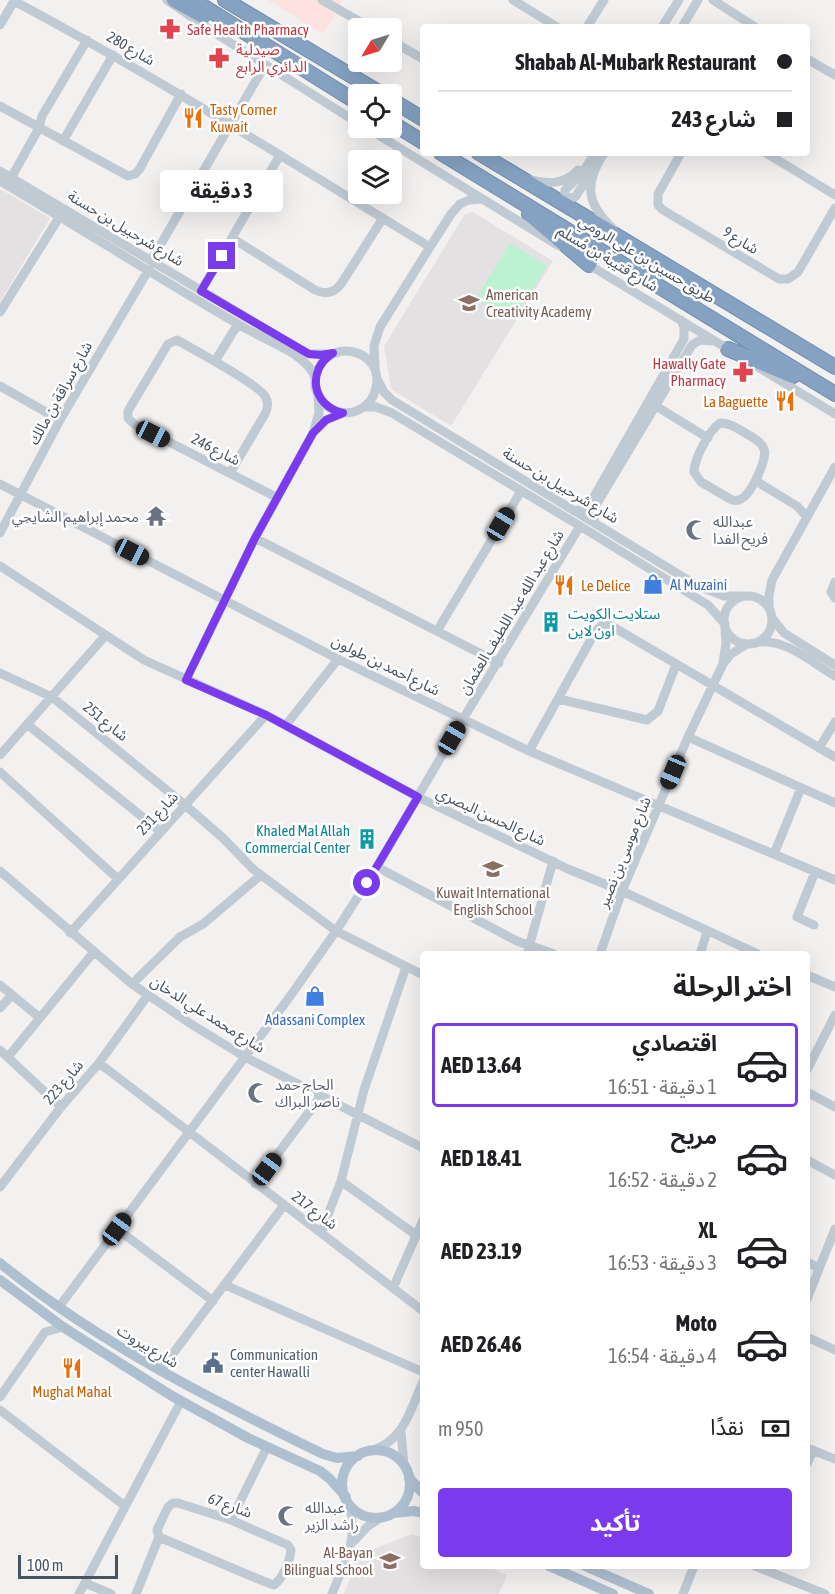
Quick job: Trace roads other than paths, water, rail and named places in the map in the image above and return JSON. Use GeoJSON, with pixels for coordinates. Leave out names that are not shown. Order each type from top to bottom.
{"type":"FeatureCollection","features":[{"type":"Feature","properties":{"kind":"highway"},"geometry":{"type":"LineString","coordinates":[[174,0],[321,80]]}},
{"type":"Feature","properties":{"kind":"highway"},"geometry":{"type":"LineString","coordinates":[[193,0],[348,97]]}},
{"type":"Feature","properties":{"kind":"highway"},"geometry":{"type":"LineString","coordinates":[[225,0],[365,84]]}},
{"type":"Feature","properties":{"kind":"highway"},"geometry":{"type":"LineString","coordinates":[[240,0],[341,70]]}},
{"type":"Feature","properties":{"kind":"highway"},"geometry":{"type":"LineString","coordinates":[[402,106],[420,117]]}},
{"type":"Feature","properties":{"kind":"highway"},"geometry":{"type":"LineString","coordinates":[[402,129],[420,140]]}},
{"type":"Feature","properties":{"kind":"highway","name":"طريق حسين بن علي الرومي"},"geometry":{"type":"LineString","coordinates":[[446,156],[834,393]]}},
{"type":"Feature","properties":{"kind":"highway","name":"طريق حسين بن علي الرومي"},"geometry":{"type":"LineString","coordinates":[[484,156],[835,367]]}},
{"type":"Feature","properties":{"kind":"highway"},"geometry":{"type":"LineString","coordinates":[[495,186],[589,264]]}},
{"type":"Feature","properties":{"kind":"highway"},"geometry":{"type":"LineString","coordinates":[[728,349],[834,393]]}},
{"type":"Feature","properties":{"kind":"main road","name":"شارع بيروت"},"geometry":{"type":"LineString","coordinates":[[0,1263],[59,1307],[160,1371],[225,1407],[327,1455],[337,1458],[358,1456]]}},
{"type":"Feature","properties":{"kind":"main road"},"geometry":{"type":"LineString","coordinates":[[4,1283],[7,1278],[14,1275]]}},
{"type":"Feature","properties":{"kind":"main road","name":"شارع بيروت"},"geometry":{"type":"LineString","coordinates":[[4,1283],[63,1327],[181,1401],[220,1424],[320,1471],[330,1479],[347,1501]]}},
{"type":"Feature","properties":{"kind":"main road"},"geometry":{"type":"LineString","coordinates":[[220,1424],[229,1417],[229,1411],[225,1407]]}},
{"type":"Feature","properties":{"kind":"main road"},"geometry":{"type":"LineString","coordinates":[[242,1435],[239,1432],[239,1424],[249,1419]]}},
{"type":"Feature","properties":{"kind":"main road"},"geometry":{"type":"LineString","coordinates":[[420,1490],[409,1478],[404,1466],[391,1454],[374,1450],[358,1456],[348,1465],[343,1478],[347,1501],[361,1514],[368,1516],[420,1512]]}},
{"type":"Feature","properties":{"kind":"main road"},"geometry":{"type":"LineString","coordinates":[[388,1515],[402,1506],[408,1495],[409,1478]]}},
{"type":"Feature","properties":{"kind":"main road"},"geometry":{"type":"LineString","coordinates":[[556,1569],[613,1594]]}},
{"type":"Feature","properties":{"kind":"main road"},"geometry":{"type":"LineString","coordinates":[[592,1569],[649,1594]]}},
{"type":"Feature","properties":{"kind":"main road"},"geometry":{"type":"LineString","coordinates":[[593,1585],[598,1580],[599,1572]]}},
{"type":"Feature","properties":{"kind":"street"},"geometry":{"type":"LineString","coordinates":[[167,0],[348,117]]}},
{"type":"Feature","properties":{"kind":"street"},"geometry":{"type":"LineString","coordinates":[[322,0],[354,18]]}},
{"type":"Feature","properties":{"kind":"street"},"geometry":{"type":"LineString","coordinates":[[513,0],[551,24]]}},
{"type":"Feature","properties":{"kind":"street"},"geometry":{"type":"LineString","coordinates":[[589,24],[604,0]]}},
{"type":"Feature","properties":{"kind":"street"},"geometry":{"type":"LineString","coordinates":[[684,24],[698,0]]}},
{"type":"Feature","properties":{"kind":"street"},"geometry":{"type":"LineString","coordinates":[[0,25],[14,1]]}},
{"type":"Feature","properties":{"kind":"street","name":"شارع 280"},"geometry":{"type":"LineString","coordinates":[[14,1],[181,94],[430,247]]}},
{"type":"Feature","properties":{"kind":"street"},"geometry":{"type":"LineString","coordinates":[[664,24],[675,1]]}},
{"type":"Feature","properties":{"kind":"street"},"geometry":{"type":"LineString","coordinates":[[692,10],[717,3],[750,24]]}},
{"type":"Feature","properties":{"kind":"street"},"geometry":{"type":"LineString","coordinates":[[11,178],[39,128],[42,116],[87,40]]}},
{"type":"Feature","properties":{"kind":"street"},"geometry":{"type":"LineString","coordinates":[[402,47],[420,57]]}},
{"type":"Feature","properties":{"kind":"street"},"geometry":{"type":"LineString","coordinates":[[63,141],[113,55]]}},
{"type":"Feature","properties":{"kind":"street"},"geometry":{"type":"LineString","coordinates":[[810,60],[835,75]]}},
{"type":"Feature","properties":{"kind":"street","name":"شارع سراقة بن مالك"},"geometry":{"type":"LineString","coordinates":[[0,533],[60,420],[265,64]]}},
{"type":"Feature","properties":{"kind":"street"},"geometry":{"type":"LineString","coordinates":[[0,106],[122,174],[133,175],[139,170],[181,94]]}},
{"type":"Feature","properties":{"kind":"street","name":"شارع قتيبة بن مُسلم"},"geometry":{"type":"LineString","coordinates":[[383,138],[835,414]]}},
{"type":"Feature","properties":{"kind":"street"},"geometry":{"type":"LineString","coordinates":[[201,291],[280,155]]}},
{"type":"Feature","properties":{"kind":"street"},"geometry":{"type":"LineString","coordinates":[[515,175],[541,183],[560,182],[574,175],[586,156]]}},
{"type":"Feature","properties":{"kind":"street"},"geometry":{"type":"LineString","coordinates":[[593,156],[581,175],[565,190],[566,196],[570,198],[575,196],[602,156]]}},
{"type":"Feature","properties":{"kind":"street","name":"شارع 9"},"geometry":{"type":"LineString","coordinates":[[679,156],[658,194],[658,206],[778,279],[788,279],[798,272],[835,208]]}},
{"type":"Feature","properties":{"kind":"street"},"geometry":{"type":"LineString","coordinates":[[771,156],[835,195]]}},
{"type":"Feature","properties":{"kind":"street"},"geometry":{"type":"LineString","coordinates":[[594,170],[590,185],[594,205],[607,223],[636,248]]}},
{"type":"Feature","properties":{"kind":"street","name":"شارع شرحبيل بن حسنة"},"geometry":{"type":"LineString","coordinates":[[0,171],[150,265],[238,324],[294,354],[306,363],[315,377]]}},
{"type":"Feature","properties":{"kind":"street","name":"شارع شرحبيل بن حسنة"},"geometry":{"type":"LineString","coordinates":[[0,181],[60,216],[201,291],[309,354],[333,353]]}},
{"type":"Feature","properties":{"kind":"street"},"geometry":{"type":"LineString","coordinates":[[313,433],[326,420],[364,407],[375,394],[374,346],[380,327],[451,214],[460,204],[469,200],[483,200]]}},
{"type":"Feature","properties":{"kind":"street"},"geometry":{"type":"LineString","coordinates":[[0,312],[60,216]]}},
{"type":"Feature","properties":{"kind":"street"},"geometry":{"type":"LineString","coordinates":[[232,238],[315,290],[326,293],[335,290],[341,284],[383,218]]}},
{"type":"Feature","properties":{"kind":"street"},"geometry":{"type":"LineString","coordinates":[[597,524],[592,515],[593,510],[684,339],[684,327],[681,320]]}},
{"type":"Feature","properties":{"kind":"street"},"geometry":{"type":"LineString","coordinates":[[230,473],[266,414],[267,400],[260,389],[215,362],[238,324]]}},
{"type":"Feature","properties":{"kind":"street","name":"شارع 246"},"geometry":{"type":"LineString","coordinates":[[215,362],[177,339],[172,341],[128,411],[128,418],[134,424],[276,497]]}},
{"type":"Feature","properties":{"kind":"street"},"geometry":{"type":"LineString","coordinates":[[574,511],[584,509],[591,502],[651,403],[692,345],[700,340],[715,341]]}},
{"type":"Feature","properties":{"kind":"street"},"geometry":{"type":"LineString","coordinates":[[186,680],[276,497],[313,433],[319,413],[315,377],[323,360],[333,353],[343,351],[359,353],[371,363],[376,375]]}},
{"type":"Feature","properties":{"kind":"street","name":"شارع شرحبيل بن حسنة"},"geometry":{"type":"LineString","coordinates":[[376,375],[382,389],[393,400],[698,586],[724,596],[743,596]]}},
{"type":"Feature","properties":{"kind":"street"},"geometry":{"type":"LineString","coordinates":[[0,386],[60,420]]}},
{"type":"Feature","properties":{"kind":"street"},"geometry":{"type":"LineString","coordinates":[[316,392],[327,406],[343,413]]}},
{"type":"Feature","properties":{"kind":"street"},"geometry":{"type":"LineString","coordinates":[[651,403],[708,438]]}},
{"type":"Feature","properties":{"kind":"street","name":"شارع شرحبيل بن حسنة"},"geometry":{"type":"LineString","coordinates":[[364,407],[376,407],[392,413],[580,525],[708,605],[720,616],[725,626]]}},
{"type":"Feature","properties":{"kind":"street"},"geometry":{"type":"LineString","coordinates":[[727,423],[761,444],[765,452],[756,481],[744,498],[737,501],[701,482],[695,475],[693,469],[716,425],[727,423]]}},
{"type":"Feature","properties":{"kind":"street"},"geometry":{"type":"LineString","coordinates":[[835,467],[772,580],[761,591],[731,602],[726,609],[725,626],[736,640],[747,644],[773,642],[786,647],[835,676]]}},
{"type":"Feature","properties":{"kind":"street"},"geometry":{"type":"LineString","coordinates":[[756,481],[797,506],[807,517]]}},
{"type":"Feature","properties":{"kind":"street","name":"شارع أحمد بن طولون"},"geometry":{"type":"LineString","coordinates":[[0,484],[338,659],[529,751],[835,880]]}},
{"type":"Feature","properties":{"kind":"street"},"geometry":{"type":"LineString","coordinates":[[437,631],[521,491]]}},
{"type":"Feature","properties":{"kind":"street","name":"شارع عبد الله عبد اللطيف العثمان"},"geometry":{"type":"LineString","coordinates":[[59,1307],[336,931],[377,867],[580,525]]}},
{"type":"Feature","properties":{"kind":"street"},"geometry":{"type":"LineString","coordinates":[[255,538],[499,663]]}},
{"type":"Feature","properties":{"kind":"street","name":"شارع الحسن البصري"},"geometry":{"type":"LineString","coordinates":[[0,566],[132,654],[266,715],[418,797],[751,951]]}},
{"type":"Feature","properties":{"kind":"street"},"geometry":{"type":"LineString","coordinates":[[772,580],[769,595],[773,619],[784,633],[835,664]]}},
{"type":"Feature","properties":{"kind":"street"},"geometry":{"type":"LineString","coordinates":[[743,596],[757,597],[770,607]]}},
{"type":"Feature","properties":{"kind":"street"},"geometry":{"type":"LineString","coordinates":[[759,642],[768,634],[773,619]]}},
{"type":"Feature","properties":{"kind":"street"},"geometry":{"type":"LineString","coordinates":[[529,751],[595,632],[605,624],[615,626],[676,665],[835,757]]}},
{"type":"Feature","properties":{"kind":"street","name":"شارع موسى بن نصير"},"geometry":{"type":"LineString","coordinates":[[723,664],[726,644],[725,626]]}},
{"type":"Feature","properties":{"kind":"street"},"geometry":{"type":"LineString","coordinates":[[0,755],[105,636]]}},
{"type":"Feature","properties":{"kind":"street","name":"شارع موسى بن نصير"},"geometry":{"type":"LineString","coordinates":[[601,951],[622,891],[712,686],[723,664],[732,654],[747,644]]}},
{"type":"Feature","properties":{"kind":"street"},"geometry":{"type":"LineString","coordinates":[[286,725],[338,659]]}},
{"type":"Feature","properties":{"kind":"street"},"geometry":{"type":"LineString","coordinates":[[559,699],[641,720],[650,719],[659,707],[676,665]]}},
{"type":"Feature","properties":{"kind":"street","name":"شارع 251"},"geometry":{"type":"LineString","coordinates":[[0,673],[52,697],[185,805],[261,875],[336,931],[420,974]]}},
{"type":"Feature","properties":{"kind":"street","name":"شارع 231"},"geometry":{"type":"LineString","coordinates":[[70,933],[117,878],[266,715]]}},
{"type":"Feature","properties":{"kind":"street"},"geometry":{"type":"LineString","coordinates":[[819,748],[835,722]]}},
{"type":"Feature","properties":{"kind":"street"},"geometry":{"type":"LineString","coordinates":[[27,724],[160,831]]}},
{"type":"Feature","properties":{"kind":"street"},"geometry":{"type":"LineString","coordinates":[[688,737],[835,802]]}},
{"type":"Feature","properties":{"kind":"street"},"geometry":{"type":"LineString","coordinates":[[0,772],[117,878]]}},
{"type":"Feature","properties":{"kind":"street"},"geometry":{"type":"LineString","coordinates":[[774,854],[801,788]]}},
{"type":"Feature","properties":{"kind":"street"},"geometry":{"type":"LineString","coordinates":[[377,867],[528,950],[553,861]]}},
{"type":"Feature","properties":{"kind":"street"},"geometry":{"type":"LineString","coordinates":[[814,925],[797,917],[815,872]]}},
{"type":"Feature","properties":{"kind":"street","name":"شارع محمد علي الدخان"},"geometry":{"type":"LineString","coordinates":[[1,874],[93,953],[148,995],[245,1057],[420,1147]]}},
{"type":"Feature","properties":{"kind":"street"},"geometry":{"type":"LineString","coordinates":[[132,984],[180,937],[203,924],[261,875]]}},
{"type":"Feature","properties":{"kind":"street"},"geometry":{"type":"LineString","coordinates":[[701,951],[707,932]]}},
{"type":"Feature","properties":{"kind":"street"},"geometry":{"type":"LineString","coordinates":[[8,1057],[93,953]]}},
{"type":"Feature","properties":{"kind":"street"},"geometry":{"type":"LineString","coordinates":[[321,1233],[341,1181],[364,1090],[406,967]]}},
{"type":"Feature","properties":{"kind":"street"},"geometry":{"type":"LineString","coordinates":[[810,976],[835,987]]}},
{"type":"Feature","properties":{"kind":"street"},"geometry":{"type":"LineString","coordinates":[[0,985],[40,1018]]}},
{"type":"Feature","properties":{"kind":"street"},"geometry":{"type":"LineString","coordinates":[[0,1008],[12,995]]}},
{"type":"Feature","properties":{"kind":"street","name":"شارع 223"},"geometry":{"type":"LineString","coordinates":[[0,1187],[61,1107],[99,1063],[148,995]]}},
{"type":"Feature","properties":{"kind":"street"},"geometry":{"type":"LineString","coordinates":[[810,1064],[835,1015]]}},
{"type":"Feature","properties":{"kind":"street"},"geometry":{"type":"LineString","coordinates":[[0,1050],[61,1107]]}},
{"type":"Feature","properties":{"kind":"street","name":"شارع 217"},"geometry":{"type":"LineString","coordinates":[[99,1063],[420,1309]]}},
{"type":"Feature","properties":{"kind":"street"},"geometry":{"type":"LineString","coordinates":[[810,1094],[835,1107]]}},
{"type":"Feature","properties":{"kind":"street"},"geometry":{"type":"LineString","coordinates":[[255,1184],[321,1096]]}},
{"type":"Feature","properties":{"kind":"street"},"geometry":{"type":"LineString","coordinates":[[810,1162],[835,1175]]}},
{"type":"Feature","properties":{"kind":"street"},"geometry":{"type":"LineString","coordinates":[[341,1181],[416,1235]]}},
{"type":"Feature","properties":{"kind":"street"},"geometry":{"type":"LineString","coordinates":[[160,1371],[284,1205]]}},
{"type":"Feature","properties":{"kind":"street"},"geometry":{"type":"LineString","coordinates":[[393,1288],[420,1226]]}},
{"type":"Feature","properties":{"kind":"street"},"geometry":{"type":"LineString","coordinates":[[117,1229],[213,1301]]}},
{"type":"Feature","properties":{"kind":"street"},"geometry":{"type":"LineString","coordinates":[[810,1291],[835,1229]]}},
{"type":"Feature","properties":{"kind":"street"},"geometry":{"type":"LineString","coordinates":[[810,1264],[819,1268]]}},
{"type":"Feature","properties":{"kind":"street"},"geometry":{"type":"LineString","coordinates":[[225,1284],[420,1371]]}},
{"type":"Feature","properties":{"kind":"street"},"geometry":{"type":"LineString","coordinates":[[0,1397],[45,1332],[63,1327]]}},
{"type":"Feature","properties":{"kind":"street"},"geometry":{"type":"LineString","coordinates":[[810,1338],[835,1350]]}},
{"type":"Feature","properties":{"kind":"street"},"geometry":{"type":"LineString","coordinates":[[374,1450],[388,1443],[401,1432],[420,1389]]}},
{"type":"Feature","properties":{"kind":"street"},"geometry":{"type":"LineString","coordinates":[[79,1594],[181,1401]]}},
{"type":"Feature","properties":{"kind":"street"},"geometry":{"type":"LineString","coordinates":[[0,1410],[125,1506]]}},
{"type":"Feature","properties":{"kind":"street"},"geometry":{"type":"LineString","coordinates":[[401,1432],[404,1466]]}},
{"type":"Feature","properties":{"kind":"street"},"geometry":{"type":"LineString","coordinates":[[231,1520],[267,1447]]}},
{"type":"Feature","properties":{"kind":"street"},"geometry":{"type":"LineString","coordinates":[[810,1449],[835,1460]]}},
{"type":"Feature","properties":{"kind":"street"},"geometry":{"type":"LineString","coordinates":[[332,1594],[351,1546],[354,1529],[347,1501]]}},
{"type":"Feature","properties":{"kind":"street","name":"شارع 67"},"geometry":{"type":"LineString","coordinates":[[173,1503],[178,1503],[231,1520],[288,1545],[291,1556],[278,1582],[274,1585],[159,1538],[157,1530],[168,1507],[173,1503]]}},
{"type":"Feature","properties":{"kind":"street"},"geometry":{"type":"LineString","coordinates":[[351,1546],[363,1530],[388,1515]]}},
{"type":"Feature","properties":{"kind":"street"},"geometry":{"type":"LineString","coordinates":[[136,1594],[159,1538]]}},
{"type":"Feature","properties":{"kind":"street"},"geometry":{"type":"LineString","coordinates":[[682,1593],[693,1569]]}},
{"type":"Feature","properties":{"kind":"street"},"geometry":{"type":"LineString","coordinates":[[767,1569],[825,1594]]}},
{"type":"Feature","properties":{"kind":"street"},"geometry":{"type":"LineString","coordinates":[[84,1583],[111,1594]]}},
{"type":"Feature","properties":{"kind":"place","name":"Safe Health Pharmacy"},"geometry":{"type":"Point","coordinates":[170,29]}},
{"type":"Feature","properties":{"kind":"place","name":"صيدلية الدائري الرابع"},"geometry":{"type":"Point","coordinates":[219,58]}},
{"type":"Feature","properties":{"kind":"place","name":"Tasty Corner Kuwait"},"geometry":{"type":"Point","coordinates":[193,118]}},
{"type":"Feature","properties":{"kind":"place","name":"American Creativity Academy"},"geometry":{"type":"Point","coordinates":[469,303]}},
{"type":"Feature","properties":{"kind":"place","name":"Hawally Gate Pharmacy"},"geometry":{"type":"Point","coordinates":[743,372]}},
{"type":"Feature","properties":{"kind":"place","name":"La Baguette"},"geometry":{"type":"Point","coordinates":[785,401]}},
{"type":"Feature","properties":{"kind":"place","name":"محمد إبراهيم الشايجي"},"geometry":{"type":"Point","coordinates":[156,516]}},
{"type":"Feature","properties":{"kind":"place","name":"عبدالله فريح الفدا"},"geometry":{"type":"Point","coordinates":[696,530]}},
{"type":"Feature","properties":{"kind":"place","name":"Al Muzaini"},"geometry":{"type":"Point","coordinates":[653,584]}},
{"type":"Feature","properties":{"kind":"place","name":"Le Delice"},"geometry":{"type":"Point","coordinates":[564,585]}},
{"type":"Feature","properties":{"kind":"place","name":"ستلايت الكويت اون لاين"},"geometry":{"type":"Point","coordinates":[551,622]}},
{"type":"Feature","properties":{"kind":"place","name":"Khaled Mal Allah Commercial Center"},"geometry":{"type":"Point","coordinates":[367,839]}},
{"type":"Feature","properties":{"kind":"place","name":"Kuwait International English School"},"geometry":{"type":"Point","coordinates":[493,869]}},
{"type":"Feature","properties":{"kind":"place","name":"Adassani Complex"},"geometry":{"type":"Point","coordinates":[315,996]}},
{"type":"Feature","properties":{"kind":"place","name":"الحاج حمد ناصر البراك"},"geometry":{"type":"Point","coordinates":[258,1093]}},
{"type":"Feature","properties":{"kind":"place","name":"Communication center Hawalli"},"geometry":{"type":"Point","coordinates":[213,1363]}},
{"type":"Feature","properties":{"kind":"place","name":"Mughal Mahal"},"geometry":{"type":"Point","coordinates":[72,1368]}},
{"type":"Feature","properties":{"kind":"place","name":"عبدالله راشد الزير"},"geometry":{"type":"Point","coordinates":[288,1516]}},
{"type":"Feature","properties":{"kind":"place","name":"Al-Bayan Bilingual School"},"geometry":{"type":"Point","coordinates":[390,1561]}}]}
